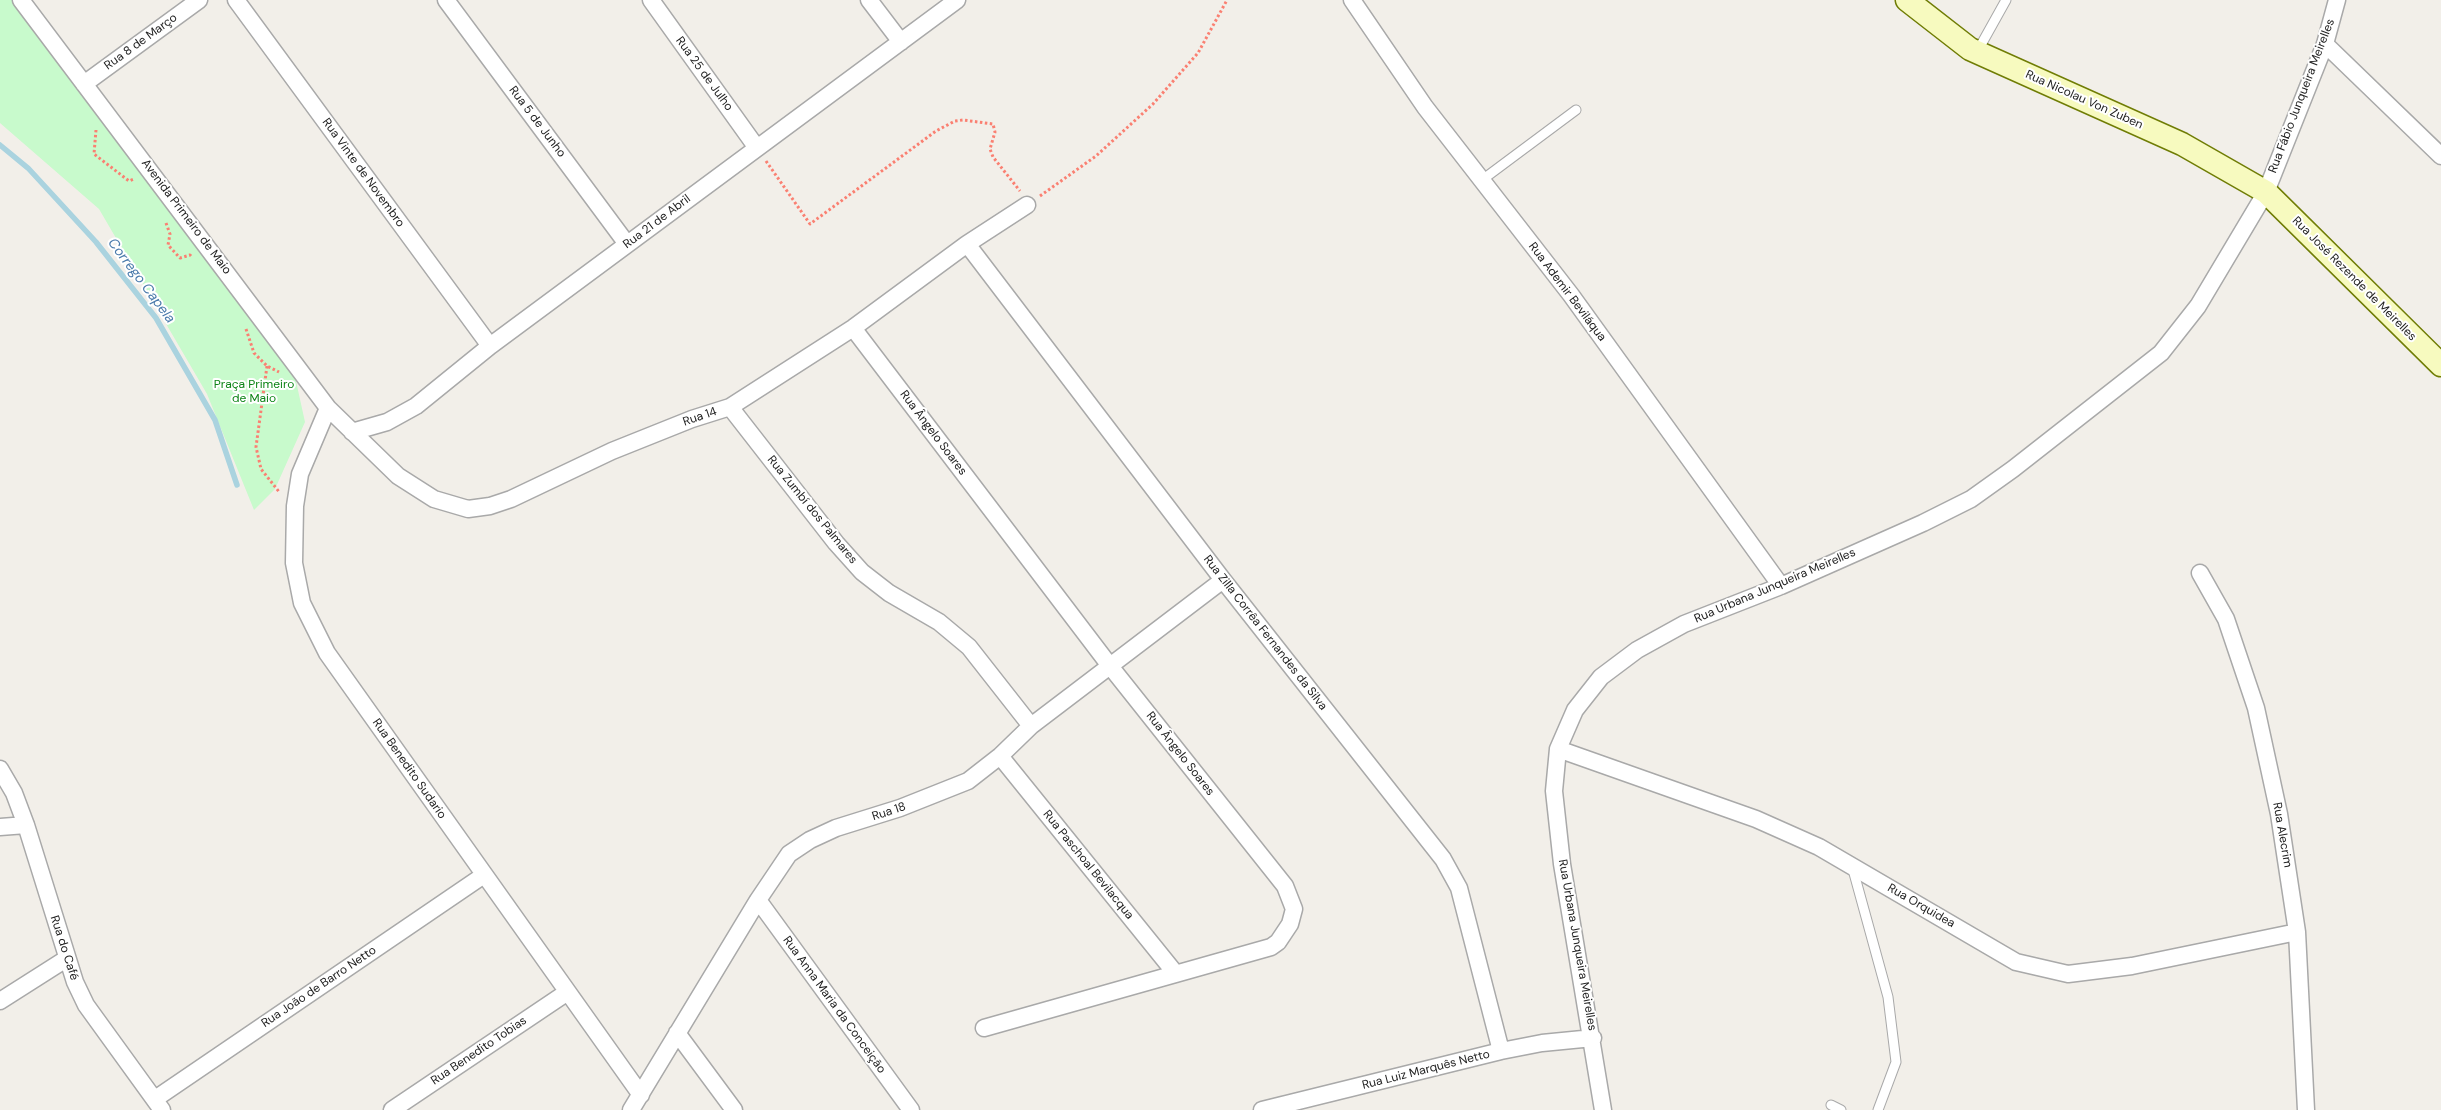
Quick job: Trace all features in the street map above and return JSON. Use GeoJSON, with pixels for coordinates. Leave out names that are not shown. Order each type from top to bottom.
{"type":"FeatureCollection","features":[{"type":"Feature","properties":{"kind":"street","name":"Avenida Primeiro de Maio"},"geometry":{"type":"LineString","coordinates":[[21,0],[328,408],[352,432]]}},
{"type":"Feature","properties":{"kind":"street","name":"Rua 8 de Março"},"geometry":{"type":"LineString","coordinates":[[84,84],[199,0]]}},
{"type":"Feature","properties":{"kind":"street","name":"Rua Vinte de Novembro"},"geometry":{"type":"LineString","coordinates":[[236,0],[490,346]]}},
{"type":"Feature","properties":{"kind":"street","name":"Rua 5 de Junho"},"geometry":{"type":"LineString","coordinates":[[446,0],[627,244]]}},
{"type":"Feature","properties":{"kind":"street","name":"Rua 25 de Julho"},"geometry":{"type":"LineString","coordinates":[[651,0],[757,148]]}},
{"type":"Feature","properties":{"kind":"street"},"geometry":{"type":"LineString","coordinates":[[869,0],[901,42]]}},
{"type":"Feature","properties":{"kind":"street","name":"Rua 21 de Abril"},"geometry":{"type":"LineString","coordinates":[[352,432],[387,422],[416,406],[490,346],[957,0]]}},
{"type":"Feature","properties":{"kind":"street","name":"Rua Ademir Beviláqua"},"geometry":{"type":"LineString","coordinates":[[1352,0],[1425,107],[1571,295],[1781,586]]}},
{"type":"Feature","properties":{"kind":"street","name":"Rua Nicolau Von Zuben"},"geometry":{"type":"LineString","coordinates":[[1907,0],[1977,52],[2182,144],[2266,192]]}},
{"type":"Feature","properties":{"kind":"street","name":"Rua Fábio Junqueira Meirelles"},"geometry":{"type":"LineString","coordinates":[[2266,192],[2325,44],[2337,0]]}},
{"type":"Feature","properties":{"kind":"street"},"geometry":{"type":"LineString","coordinates":[[2325,44],[2441,156]]}},
{"type":"Feature","properties":{"kind":"street","name":"Rua José Rezende de Meirelles"},"geometry":{"type":"LineString","coordinates":[[2266,192],[2441,365]]}},
{"type":"Feature","properties":{"kind":"street","name":"Rua Urbana Junqueira Meirelles"},"geometry":{"type":"LineString","coordinates":[[1604,1110],[1562,864],[1554,791],[1558,749],[1575,710],[1601,677],[1637,650],[1684,624],[1781,586],[1923,523],[1970,498],[2013,469],[2161,353],[2198,306],[2266,192]]}},
{"type":"Feature","properties":{"kind":"street","name":"Rua 14"},"geometry":{"type":"LineString","coordinates":[[352,432],[398,476],[434,499],[468,509],[490,506],[511,499],[612,451],[692,419],[730,407],[852,328],[967,244],[1032,202]]}},
{"type":"Feature","properties":{"kind":"street","name":"Rua Zilla Corrêa Fernandes da Silva"},"geometry":{"type":"LineString","coordinates":[[967,244],[1223,580],[1443,860],[1459,888],[1501,1051]]}},
{"type":"Feature","properties":{"kind":"street","name":"Rua Ângelo Soares"},"geometry":{"type":"LineString","coordinates":[[852,328],[1110,666],[1285,886],[1294,909],[1290,924],[1278,942],[1271,947],[984,1028]]}},
{"type":"Feature","properties":{"kind":"street","name":"Rua Zumbí dos Palmares"},"geometry":{"type":"LineString","coordinates":[[730,407],[836,543],[862,572],[889,593],[939,622],[969,647],[1031,726]]}},
{"type":"Feature","properties":{"kind":"street","name":"Rua Benedito Sudario"},"geometry":{"type":"LineString","coordinates":[[328,408],[308,450],[300,474],[295,506],[294,563],[302,603],[327,653],[566,993],[641,1095]]}},
{"type":"Feature","properties":{"kind":"street","name":"Rua Alecrim"},"geometry":{"type":"LineString","coordinates":[[2200,572],[2226,619],[2256,708],[2279,814],[2297,932],[2306,1110]]}},
{"type":"Feature","properties":{"kind":"street","name":"Rua 18"},"geometry":{"type":"LineString","coordinates":[[631,1110],[758,900],[790,854],[810,840],[836,828],[938,794],[968,781],[1000,756],[1031,726],[1223,580]]}},
{"type":"Feature","properties":{"kind":"street","name":"Rua Orquidea"},"geometry":{"type":"LineString","coordinates":[[1558,749],[1756,819],[1819,847],[2016,962],[2068,974],[2132,966],[2297,932]]}},
{"type":"Feature","properties":{"kind":"street","name":"Rua Paschoal Bevilacqua"},"geometry":{"type":"LineString","coordinates":[[1000,756],[1176,974]]}},
{"type":"Feature","properties":{"kind":"street","name":"Rua do Café"},"geometry":{"type":"LineString","coordinates":[[0,769],[14,793],[26,825],[66,959],[86,1005],[159,1107]]}},
{"type":"Feature","properties":{"kind":"street"},"geometry":{"type":"LineString","coordinates":[[0,827],[26,825]]}},
{"type":"Feature","properties":{"kind":"street","name":"Rua João de Barro Netto"},"geometry":{"type":"LineString","coordinates":[[159,1107],[484,875]]}},
{"type":"Feature","properties":{"kind":"street","name":"Rua Anna Maria da Conceição"},"geometry":{"type":"LineString","coordinates":[[758,900],[911,1110]]}},
{"type":"Feature","properties":{"kind":"street"},"geometry":{"type":"LineString","coordinates":[[0,1001],[66,959]]}},
{"type":"Feature","properties":{"kind":"street","name":"Rua Benedito Tobias"},"geometry":{"type":"LineString","coordinates":[[392,1110],[566,993]]}},
{"type":"Feature","properties":{"kind":"street"},"geometry":{"type":"LineString","coordinates":[[677,1032],[734,1110]]}},
{"type":"Feature","properties":{"kind":"street","name":"Rua Luiz Marquês Netto"},"geometry":{"type":"LineString","coordinates":[[1262,1110],[1501,1051],[1542,1043],[1592,1038]]}},
{"type":"Feature","properties":{"kind":"lane"},"geometry":{"type":"LineString","coordinates":[[1977,52],[2006,0]]}},
{"type":"Feature","properties":{"kind":"lane"},"geometry":{"type":"LineString","coordinates":[[1482,180],[1576,110]]}},
{"type":"Feature","properties":{"kind":"lane"},"geometry":{"type":"LineString","coordinates":[[1852,866],[1888,997],[1896,1062],[1878,1110]]}},
{"type":"Feature","properties":{"kind":"lane"},"geometry":{"type":"LineString","coordinates":[[1831,1105],[1842,1110]]}},
{"type":"Feature","properties":{"kind":"path"},"geometry":{"type":"LineString","coordinates":[[1032,202],[1096,156],[1153,104],[1198,53],[1226,0]]}},
{"type":"Feature","properties":{"kind":"path"},"geometry":{"type":"LineString","coordinates":[[757,148],[810,224],[936,131],[955,121],[963,120],[993,124],[995,132],[990,149],[993,157],[1022,194],[1032,192],[1032,202]]}},
{"type":"Feature","properties":{"kind":"path"},"geometry":{"type":"LineString","coordinates":[[267,366],[256,448],[261,469],[275,489],[295,506]]}},
{"type":"Feature","properties":{"kind":"green space","name":"Praça Primeiro de Maio"},"geometry":{"type":"Polygon","coordinates":[[[0,0],[12,0],[294,372],[305,422],[275,489],[254,510],[207,394],[99,209],[0,123],[0,0]]]}},
{"type":"Feature","properties":{"kind":"waterway","name":"Corrego Capela"},"geometry":{"type":"LineString","coordinates":[[0,145],[28,168],[96,242],[156,318],[215,420],[237,485]]}}]}
